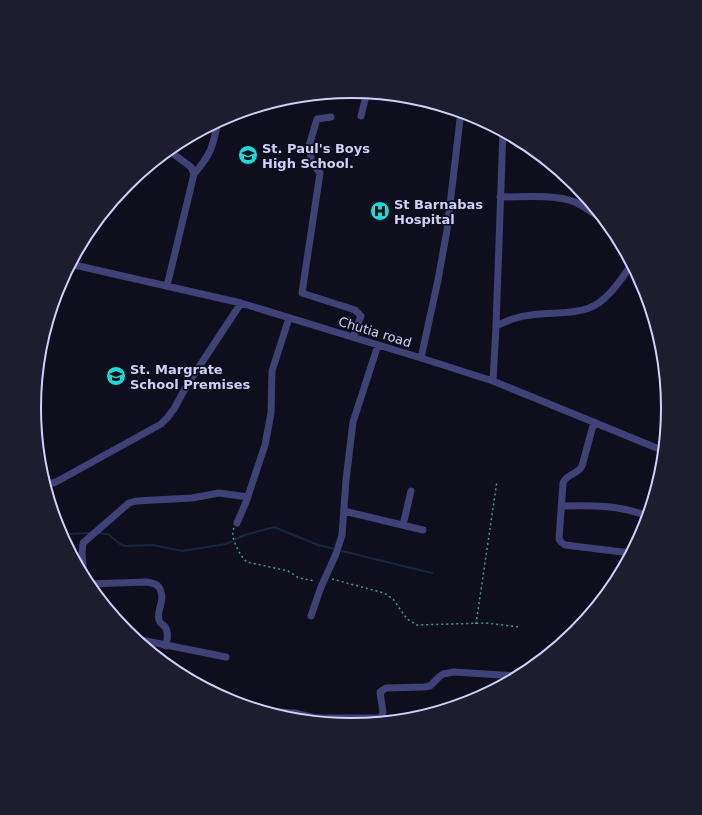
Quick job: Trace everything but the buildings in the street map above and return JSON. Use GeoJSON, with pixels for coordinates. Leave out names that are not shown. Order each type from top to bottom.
{"type":"FeatureCollection","features":[{"type":"Feature","properties":{"kind":"street"},"geometry":{"type":"LineString","coordinates":[[361,116],[366,98]]}},
{"type":"Feature","properties":{"kind":"street"},"geometry":{"type":"LineString","coordinates":[[421,358],[447,230],[460,117]]}},
{"type":"Feature","properties":{"kind":"street"},"geometry":{"type":"LineString","coordinates":[[331,118],[317,119],[309,146],[312,163],[320,173],[302,293],[355,310],[361,316],[352,337]]}},
{"type":"Feature","properties":{"kind":"street"},"geometry":{"type":"LineString","coordinates":[[167,286],[194,174],[205,161],[212,148],[216,128]]}},
{"type":"Feature","properties":{"kind":"street"},"geometry":{"type":"LineString","coordinates":[[493,381],[503,137]]}},
{"type":"Feature","properties":{"kind":"street"},"geometry":{"type":"LineString","coordinates":[[173,154],[191,167],[194,174]]}},
{"type":"Feature","properties":{"kind":"street"},"geometry":{"type":"LineString","coordinates":[[500,197],[569,200],[591,212]]}},
{"type":"Feature","properties":{"kind":"street","name":"Chutia road"},"geometry":{"type":"LineString","coordinates":[[76,265],[241,303],[421,358],[493,381],[658,448]]}},
{"type":"Feature","properties":{"kind":"street"},"geometry":{"type":"LineString","coordinates":[[496,326],[512,319],[530,315],[576,311],[590,308],[601,301],[628,269]]}},
{"type":"Feature","properties":{"kind":"street"},"geometry":{"type":"LineString","coordinates":[[51,483],[56,482],[161,424],[168,418],[241,303]]}},
{"type":"Feature","properties":{"kind":"street"},"geometry":{"type":"LineString","coordinates":[[237,523],[248,497],[267,439],[271,413],[272,371],[289,318]]}},
{"type":"Feature","properties":{"kind":"street"},"geometry":{"type":"LineString","coordinates":[[311,616],[342,535],[346,480],[353,422],[378,345]]}},
{"type":"Feature","properties":{"kind":"street"},"geometry":{"type":"LineString","coordinates":[[594,422],[582,466],[579,471],[567,476],[564,480],[559,536],[560,542],[565,545],[625,552]]}},
{"type":"Feature","properties":{"kind":"street"},"geometry":{"type":"LineString","coordinates":[[403,525],[411,491]]}},
{"type":"Feature","properties":{"kind":"street"},"geometry":{"type":"LineString","coordinates":[[83,562],[83,544],[129,503],[136,501],[192,498],[219,493],[248,497]]}},
{"type":"Feature","properties":{"kind":"street"},"geometry":{"type":"LineString","coordinates":[[561,506],[589,505],[615,507],[642,514]]}},
{"type":"Feature","properties":{"kind":"street"},"geometry":{"type":"LineString","coordinates":[[344,511],[423,530]]}},
{"type":"Feature","properties":{"kind":"street"},"geometry":{"type":"LineString","coordinates":[[96,584],[146,582],[156,584],[163,594],[163,601],[158,616],[159,621],[168,633],[166,646]]}},
{"type":"Feature","properties":{"kind":"street"},"geometry":{"type":"LineString","coordinates":[[148,642],[226,658]]}},
{"type":"Feature","properties":{"kind":"street"},"geometry":{"type":"LineString","coordinates":[[382,716],[383,712],[380,692],[382,690],[392,687],[430,686],[443,674],[454,672],[507,675]]}},
{"type":"Feature","properties":{"kind":"path"},"geometry":{"type":"LineString","coordinates":[[476,624],[497,481]]}},
{"type":"Feature","properties":{"kind":"path"},"geometry":{"type":"LineString","coordinates":[[237,523],[232,531],[233,537],[243,559],[247,562],[288,571],[299,578],[325,580],[384,593],[393,598],[407,619],[417,625],[486,623],[519,627]]}},
{"type":"Feature","properties":{"kind":"waterway"},"geometry":{"type":"LineString","coordinates":[[236,539],[274,527],[318,545],[335,549]]}},
{"type":"Feature","properties":{"kind":"waterway"},"geometry":{"type":"LineString","coordinates":[[68,534],[91,533]]}},
{"type":"Feature","properties":{"kind":"waterway"},"geometry":{"type":"LineString","coordinates":[[97,533],[108,534],[120,544],[125,546],[153,545],[182,551],[226,544],[232,541]]}},
{"type":"Feature","properties":{"kind":"waterway"},"geometry":{"type":"LineString","coordinates":[[342,551],[432,573]]}},
{"type":"Feature","properties":{"kind":"place","name":"St. Paul's Boys High School."},"geometry":{"type":"Point","coordinates":[248,155]}},
{"type":"Feature","properties":{"kind":"place","name":"St Barnabas Hospital"},"geometry":{"type":"Point","coordinates":[380,211]}},
{"type":"Feature","properties":{"kind":"place","name":"St. Margrate School Premises"},"geometry":{"type":"Point","coordinates":[116,376]}}]}
